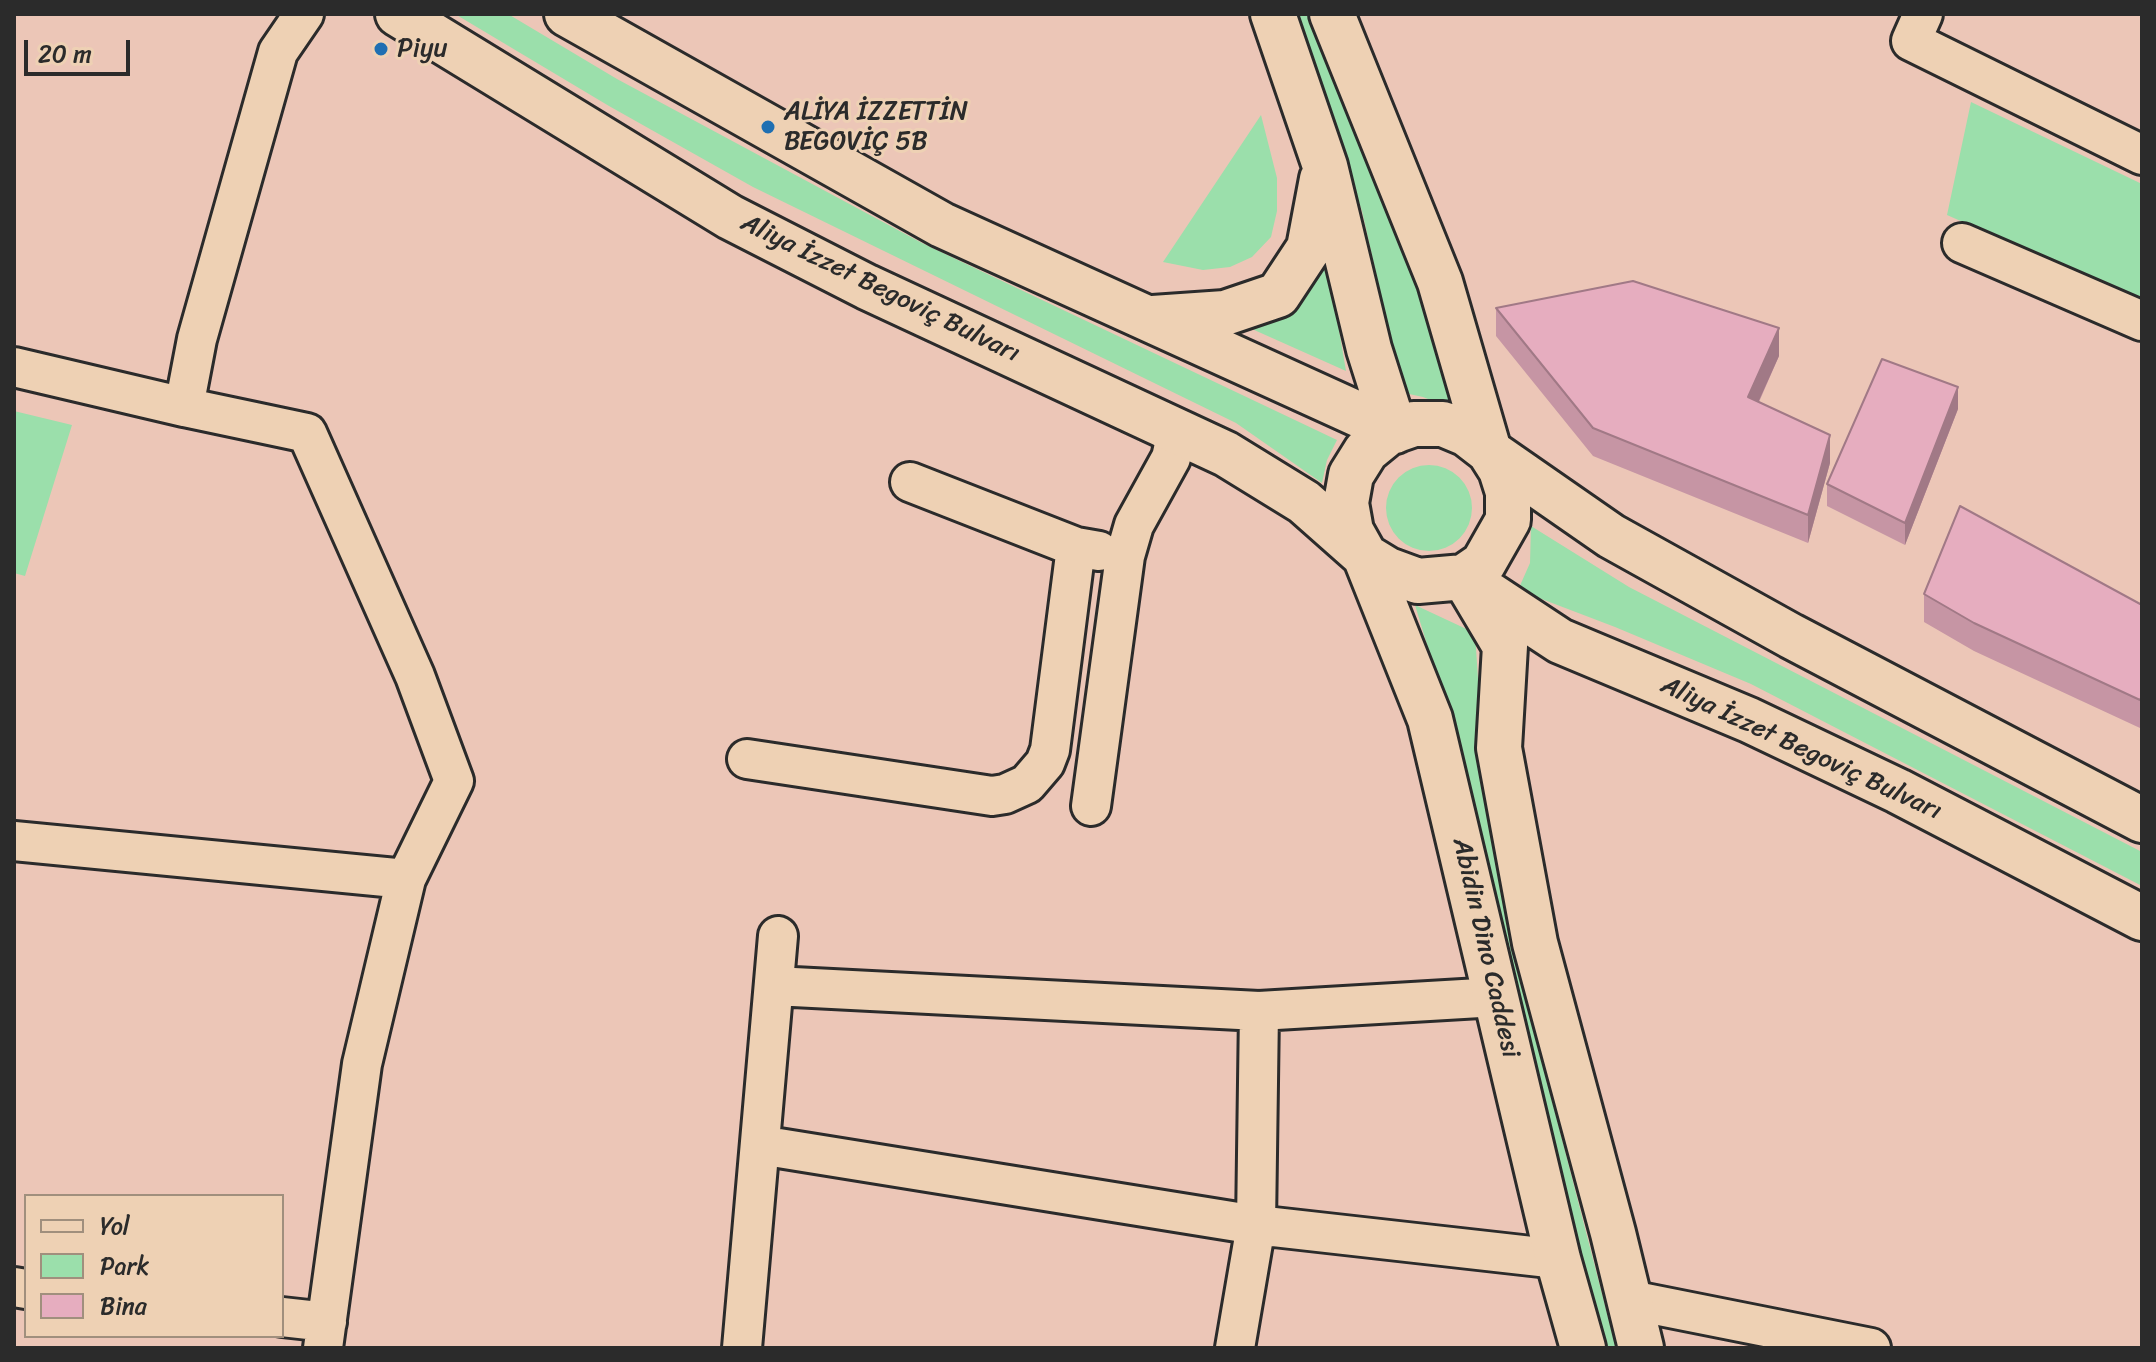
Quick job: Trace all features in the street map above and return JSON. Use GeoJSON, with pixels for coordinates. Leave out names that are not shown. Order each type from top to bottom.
{"type":"FeatureCollection","features":[{"type":"Feature","properties":{"kind":"main road","name":"Aliya İzzet Begoviç Bulvarı"},"geometry":{"type":"LineString","coordinates":[[398,14],[730,217],[867,287],[1226,454],[1304,502],[1365,556]]}},
{"type":"Feature","properties":{"kind":"main road"},"geometry":{"type":"LineString","coordinates":[[567,14],[942,225],[1395,431]]}},
{"type":"Feature","properties":{"kind":"main road"},"geometry":{"type":"LineString","coordinates":[[1273,14],[1325,166],[1369,349],[1395,431]]}},
{"type":"Feature","properties":{"kind":"main road"},"geometry":{"type":"LineString","coordinates":[[1332,14],[1440,282],[1489,451],[1501,470],[1508,492],[1508,520],[1483,564],[1464,577],[1418,581],[1388,570],[1365,556],[1351,531],[1346,503],[1351,475],[1366,451],[1388,433],[1414,424],[1443,424],[1467,434],[1489,451],[1625,544],[1791,636],[2142,820]]}},
{"type":"Feature","properties":{"kind":"main road"},"geometry":{"type":"LineString","coordinates":[[1146,318],[1225,313],[1278,295],[1309,248],[1325,166]]}},
{"type":"Feature","properties":{"kind":"main road","name":"Abidin Dino Caddesi"},"geometry":{"type":"LineString","coordinates":[[1365,556],[1430,719],[1558,1259],[1583,1348]]}},
{"type":"Feature","properties":{"kind":"main road","name":"Aliya İzzet Begoviç Bulvarı"},"geometry":{"type":"LineString","coordinates":[[1464,577],[1560,641],[1789,740],[1898,791],[2142,918]]}},
{"type":"Feature","properties":{"kind":"main road","name":"Abidin Dino Caddesi"},"geometry":{"type":"LineString","coordinates":[[1464,577],[1505,646],[1499,748],[1535,943],[1641,1348]]}},
{"type":"Feature","properties":{"kind":"street"},"geometry":{"type":"LineString","coordinates":[[184,407],[197,339],[278,52],[304,14]]}},
{"type":"Feature","properties":{"kind":"street"},"geometry":{"type":"LineString","coordinates":[[1923,14],[1911,41],[2142,155]]}},
{"type":"Feature","properties":{"kind":"street"},"geometry":{"type":"LineString","coordinates":[[1962,243],[2142,321]]}},
{"type":"Feature","properties":{"kind":"street"},"geometry":{"type":"LineString","coordinates":[[14,367],[307,433],[415,676],[454,781],[406,879],[362,1064],[325,1335],[284,1318]]}},
{"type":"Feature","properties":{"kind":"street"},"geometry":{"type":"LineString","coordinates":[[1091,806],[1125,556],[1134,525],[1171,458],[1177,431]]}},
{"type":"Feature","properties":{"kind":"street"},"geometry":{"type":"LineString","coordinates":[[910,482],[1076,547],[1125,556]]}},
{"type":"Feature","properties":{"kind":"street"},"geometry":{"type":"LineString","coordinates":[[747,759],[992,796],[1027,784],[1045,763],[1050,750],[1076,547]]}},
{"type":"Feature","properties":{"kind":"street"},"geometry":{"type":"LineString","coordinates":[[14,841],[406,879]]}},
{"type":"Feature","properties":{"kind":"street"},"geometry":{"type":"LineString","coordinates":[[752,1347],[760,1145],[778,936]]}},
{"type":"Feature","properties":{"kind":"street"},"geometry":{"type":"LineString","coordinates":[[774,986],[1259,1011],[1497,997]]}},
{"type":"Feature","properties":{"kind":"street"},"geometry":{"type":"LineString","coordinates":[[1234,1348],[1256,1225],[1259,1011]]}},
{"type":"Feature","properties":{"kind":"street"},"geometry":{"type":"LineString","coordinates":[[760,1145],[1256,1225],[1558,1259]]}},
{"type":"Feature","properties":{"kind":"street"},"geometry":{"type":"LineString","coordinates":[[1630,1300],[1871,1348]]}},
{"type":"Feature","properties":{"kind":"green space"},"geometry":{"type":"Polygon","coordinates":[[[455,14],[508,14],[617,79],[922,243],[1337,440],[1327,460],[1322,483],[1236,423],[753,187],[455,14]]]}},
{"type":"Feature","properties":{"kind":"green space"},"geometry":{"type":"Polygon","coordinates":[[[1292,14],[1310,14],[1426,310],[1453,409],[1423,397],[1395,391],[1383,305],[1362,211],[1292,14]]]}},
{"type":"Feature","properties":{"kind":"green space"},"geometry":{"type":"Polygon","coordinates":[[[1971,102],[2142,184],[2142,301],[1947,215],[1971,102]]]}},
{"type":"Feature","properties":{"kind":"green space"},"geometry":{"type":"Polygon","coordinates":[[[1261,115],[1277,178],[1277,211],[1271,237],[1252,257],[1230,267],[1203,270],[1163,262],[1261,115]]]}},
{"type":"Feature","properties":{"kind":"green space"},"geometry":{"type":"Polygon","coordinates":[[[1327,260],[1346,371],[1252,329],[1299,300],[1327,260]]]}},
{"type":"Feature","properties":{"kind":"green space"},"geometry":{"type":"Polygon","coordinates":[[[14,411],[72,425],[25,576],[14,573],[14,411]]]}},
{"type":"Feature","properties":{"kind":"green space"},"geometry":{"type":"Polygon","coordinates":[[[1429,465],[1446,468],[1460,477],[1469,491],[1472,508],[1469,525],[1460,539],[1446,548],[1429,551],[1412,548],[1398,539],[1389,525],[1386,508],[1389,491],[1398,477],[1412,468],[1429,465]]]}},
{"type":"Feature","properties":{"kind":"green space"},"geometry":{"type":"Polygon","coordinates":[[[1531,526],[1629,587],[2142,852],[2142,886],[1751,684],[1518,590],[1530,563],[1531,526]]]}},
{"type":"Feature","properties":{"kind":"green space"},"geometry":{"type":"Polygon","coordinates":[[[1415,605],[1475,633],[1486,801],[1512,946],[1616,1348],[1606,1348],[1504,952],[1475,803],[1415,605]]]}},
{"type":"Feature","properties":{"kind":"building"},"geometry":{"type":"Polygon","coordinates":[[[1633,281],[1779,328],[1748,397],[1830,435],[1808,515],[1593,428],[1496,308],[1633,281]]]}},
{"type":"Feature","properties":{"kind":"building"},"geometry":{"type":"Polygon","coordinates":[[[1882,359],[1958,387],[1905,523],[1827,484],[1882,359]]]}},
{"type":"Feature","properties":{"kind":"building"},"geometry":{"type":"Polygon","coordinates":[[[1960,506],[2142,605],[2140,700],[1974,623],[1924,594],[1960,506]]]}},
{"type":"Feature","properties":{"kind":"place","name":"Piyu"},"geometry":{"type":"Point","coordinates":[381,49]}},
{"type":"Feature","properties":{"kind":"place","name":"ALİYA İZZETTİN BEGOVİÇ 5B"},"geometry":{"type":"Point","coordinates":[768,127]}}]}
